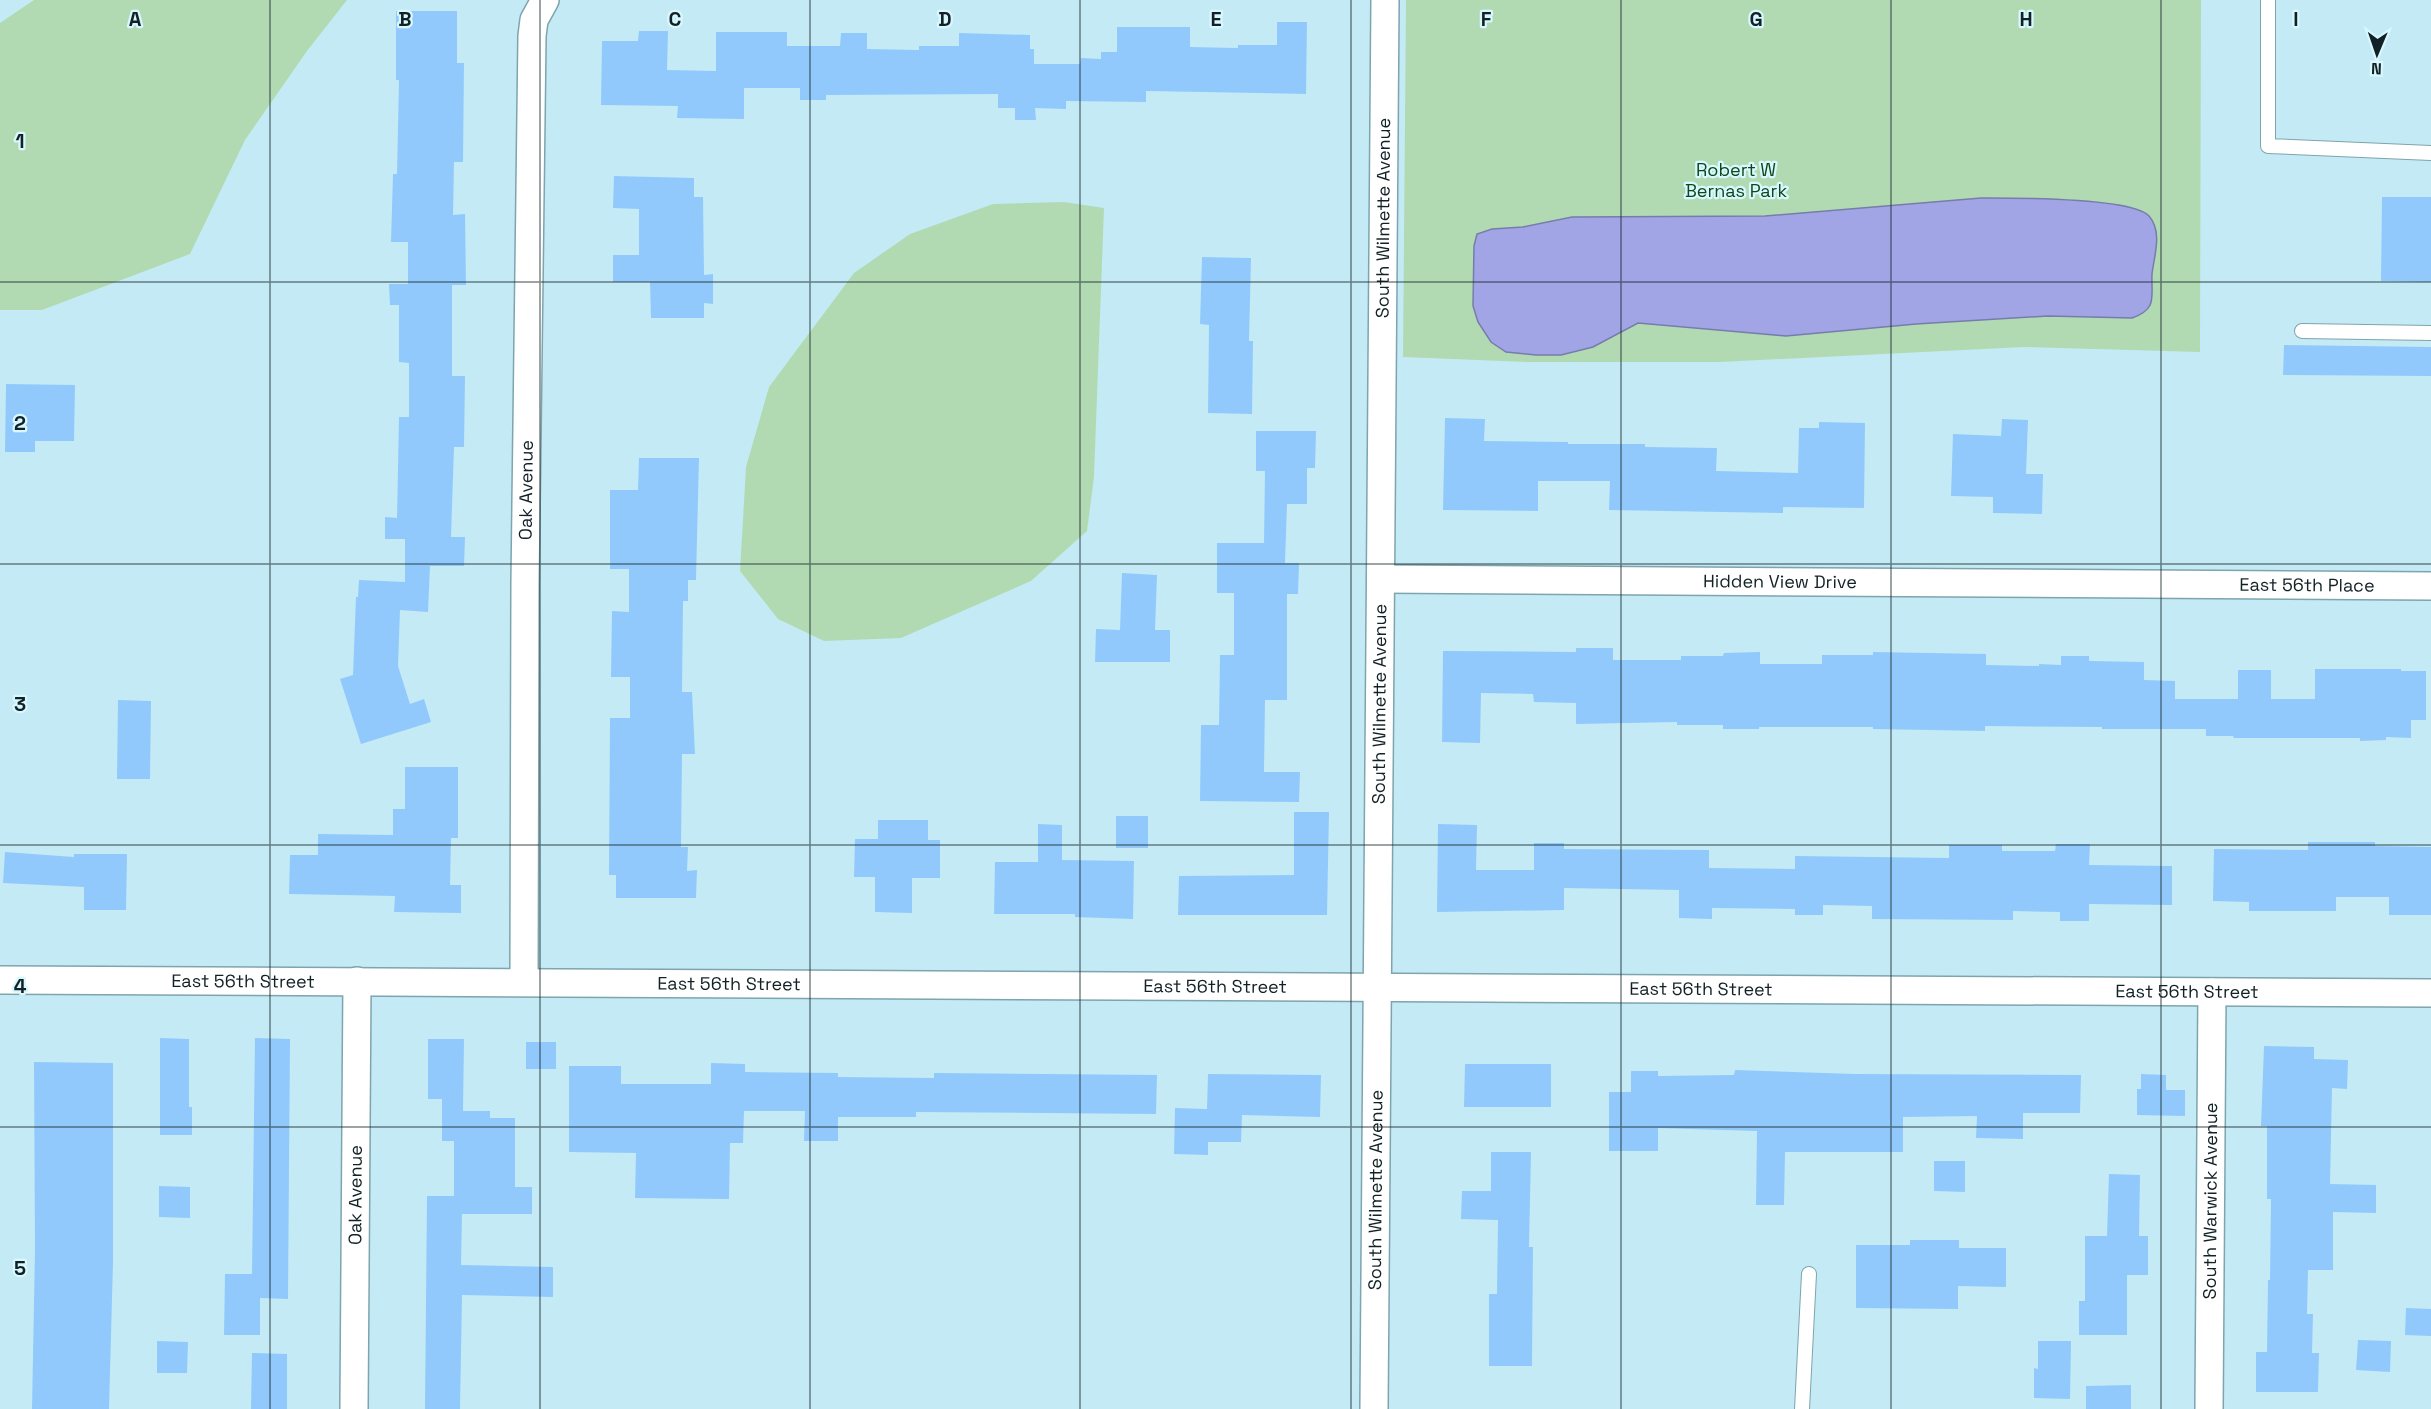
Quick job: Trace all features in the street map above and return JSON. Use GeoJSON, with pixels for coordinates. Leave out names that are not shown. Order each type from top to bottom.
{"type":"FeatureCollection","features":[{"type":"Feature","properties":{"kind":"street","name":"Oak Avenue"},"geometry":{"type":"LineString","coordinates":[[524,982],[525,584],[532,36],[534,20],[545,0]]}},
{"type":"Feature","properties":{"kind":"street","name":"South Wilmette Avenue"},"geometry":{"type":"LineString","coordinates":[[1374,1409],[1385,0]]}},
{"type":"Feature","properties":{"kind":"street","name":"Hidden View Drive"},"geometry":{"type":"LineString","coordinates":[[1381,579],[2181,584]]}},
{"type":"Feature","properties":{"kind":"street","name":"East 56th Place"},"geometry":{"type":"LineString","coordinates":[[2181,584],[2431,586]]}},
{"type":"Feature","properties":{"kind":"street","name":"East 56th Street"},"geometry":{"type":"LineString","coordinates":[[0,980],[2431,993]]}},
{"type":"Feature","properties":{"kind":"street","name":"Oak Avenue"},"geometry":{"type":"LineString","coordinates":[[354,1409],[357,981]]}},
{"type":"Feature","properties":{"kind":"street","name":"South Warwick Avenue"},"geometry":{"type":"LineString","coordinates":[[2209,1409],[2212,992]]}},
{"type":"Feature","properties":{"kind":"lane"},"geometry":{"type":"LineString","coordinates":[[2268,0],[2268,146],[2431,153]]}},
{"type":"Feature","properties":{"kind":"lane"},"geometry":{"type":"LineString","coordinates":[[2302,331],[2431,333]]}},
{"type":"Feature","properties":{"kind":"lane"},"geometry":{"type":"LineString","coordinates":[[1802,1409],[1809,1274]]}},
{"type":"Feature","properties":{"kind":"green space"},"geometry":{"type":"Polygon","coordinates":[[[34,0],[347,0],[307,51],[245,140],[190,254],[42,310],[0,310],[0,23],[34,0]]]}},
{"type":"Feature","properties":{"kind":"green space","name":"Robert W Bernas Park"},"geometry":{"type":"Polygon","coordinates":[[[1406,0],[2201,0],[2200,352],[2024,347],[1720,362],[1527,362],[1403,357],[1406,0]]]}},
{"type":"Feature","properties":{"kind":"green space"},"geometry":{"type":"Polygon","coordinates":[[[1064,202],[1104,208],[1094,477],[1087,531],[1031,581],[901,638],[824,641],[778,619],[740,571],[746,467],[769,387],[854,273],[910,234],[993,204],[1064,202]]]}},
{"type":"Feature","properties":{"kind":"water"},"geometry":{"type":"Polygon","coordinates":[[[1981,198],[2096,202],[2120,205],[2149,216],[2156,229],[2157,237],[2152,274],[2152,296],[2146,311],[2132,318],[2048,316],[1916,324],[1786,336],[1638,323],[1593,347],[1561,355],[1536,355],[1506,352],[1491,342],[1478,322],[1473,306],[1474,246],[1477,234],[1492,229],[1523,227],[1572,217],[1765,216],[1981,198]]]}},
{"type":"Feature","properties":{"kind":"building"},"geometry":{"type":"Polygon","coordinates":[[[396,11],[457,11],[457,63],[464,63],[463,162],[454,162],[453,215],[465,214],[466,285],[452,285],[452,376],[465,376],[464,447],[454,447],[451,537],[465,537],[464,566],[430,566],[428,612],[400,610],[398,666],[410,704],[424,699],[431,722],[361,744],[340,679],[353,675],[356,597],[358,597],[359,580],[405,582],[405,539],[385,539],[385,517],[397,518],[399,417],[409,417],[409,363],[399,362],[399,305],[390,305],[389,284],[408,284],[408,242],[391,242],[393,174],[397,174],[399,80],[396,80],[396,11]]]}},
{"type":"Feature","properties":{"kind":"building"},"geometry":{"type":"Polygon","coordinates":[[[1277,22],[1307,22],[1306,94],[1146,91],[1146,102],[1066,101],[1066,109],[1035,108],[1036,120],[1015,120],[1015,108],[998,108],[998,94],[826,95],[826,100],[800,100],[800,88],[744,88],[744,119],[677,118],[678,106],[601,105],[602,41],[638,41],[639,31],[668,31],[667,70],[716,71],[716,32],[787,32],[787,46],[840,46],[841,33],[867,33],[867,49],[919,50],[919,46],[959,46],[959,33],[1030,35],[1030,49],[1034,49],[1034,64],[1080,64],[1081,58],[1101,59],[1101,52],[1117,52],[1117,27],[1190,27],[1190,47],[1238,48],[1238,45],[1277,45],[1277,22]]]}},
{"type":"Feature","properties":{"kind":"building"},"geometry":{"type":"Polygon","coordinates":[[[614,176],[694,178],[694,197],[703,197],[704,275],[713,274],[713,304],[704,303],[704,318],[651,318],[650,282],[613,282],[613,255],[639,255],[639,209],[613,208],[614,176]]]}},
{"type":"Feature","properties":{"kind":"building"},"geometry":{"type":"Polygon","coordinates":[[[2382,197],[2431,197],[2431,282],[2381,281],[2382,197]]]}},
{"type":"Feature","properties":{"kind":"building"},"geometry":{"type":"Polygon","coordinates":[[[1202,257],[1251,258],[1249,341],[1253,341],[1252,414],[1208,413],[1209,325],[1200,324],[1202,257]]]}},
{"type":"Feature","properties":{"kind":"building"},"geometry":{"type":"Polygon","coordinates":[[[2284,345],[2431,347],[2431,376],[2283,375],[2284,345]]]}},
{"type":"Feature","properties":{"kind":"building"},"geometry":{"type":"Polygon","coordinates":[[[6,384],[75,385],[74,441],[35,441],[35,452],[5,452],[6,384]]]}},
{"type":"Feature","properties":{"kind":"building"},"geometry":{"type":"Polygon","coordinates":[[[1445,418],[1485,419],[1484,441],[1645,444],[1645,447],[1717,448],[1716,471],[1798,473],[1799,428],[1819,428],[1819,422],[1865,423],[1864,508],[1783,507],[1783,513],[1609,510],[1610,481],[1538,481],[1538,511],[1443,510],[1445,418]]]}},
{"type":"Feature","properties":{"kind":"building"},"geometry":{"type":"Polygon","coordinates":[[[2002,419],[2028,420],[2026,474],[2043,474],[2042,514],[1993,513],[1993,497],[1951,496],[1953,434],[2001,436],[2002,419]]]}},
{"type":"Feature","properties":{"kind":"building"},"geometry":{"type":"Polygon","coordinates":[[[1256,431],[1316,431],[1315,468],[1307,468],[1307,504],[1287,504],[1285,563],[1299,563],[1298,594],[1287,594],[1287,700],[1265,700],[1264,772],[1300,772],[1299,802],[1200,801],[1201,725],[1219,725],[1220,655],[1234,655],[1234,593],[1217,593],[1217,543],[1264,543],[1265,471],[1256,471],[1256,431]]]}},
{"type":"Feature","properties":{"kind":"building"},"geometry":{"type":"Polygon","coordinates":[[[639,458],[699,458],[696,580],[688,580],[688,601],[683,601],[682,692],[692,692],[695,754],[682,754],[681,847],[688,847],[687,871],[697,870],[696,898],[616,898],[616,875],[609,875],[610,718],[630,718],[630,677],[611,677],[612,611],[629,612],[629,569],[610,569],[610,490],[638,490],[639,458]]]}},
{"type":"Feature","properties":{"kind":"building"},"geometry":{"type":"Polygon","coordinates":[[[1122,573],[1157,575],[1155,630],[1170,630],[1170,662],[1095,662],[1096,629],[1120,630],[1122,573]]]}},
{"type":"Feature","properties":{"kind":"building"},"geometry":{"type":"Polygon","coordinates":[[[1576,648],[1613,648],[1613,660],[1681,660],[1681,656],[1723,656],[1724,653],[1760,652],[1760,664],[1822,664],[1822,655],[1873,655],[1873,652],[1986,654],[1986,665],[2039,666],[2039,664],[2061,665],[2061,656],[2089,656],[2089,661],[2144,662],[2144,680],[2175,681],[2175,699],[2238,699],[2238,670],[2271,670],[2271,699],[2315,699],[2315,669],[2426,671],[2426,720],[2411,720],[2411,738],[2386,737],[2386,740],[2360,741],[2360,738],[2234,738],[2233,736],[2206,736],[2206,729],[2102,729],[2102,727],[1985,726],[1985,731],[1873,729],[1873,727],[1723,729],[1723,725],[1677,725],[1677,722],[1576,724],[1576,703],[1534,702],[1533,694],[1481,693],[1480,743],[1442,742],[1443,651],[1576,652],[1576,648]]]}},
{"type":"Feature","properties":{"kind":"building"},"geometry":{"type":"Polygon","coordinates":[[[118,700],[151,701],[150,779],[117,779],[118,700]]]}},
{"type":"Feature","properties":{"kind":"building"},"geometry":{"type":"Polygon","coordinates":[[[405,767],[458,767],[458,838],[451,838],[450,885],[461,885],[461,913],[394,912],[395,896],[289,894],[290,855],[318,855],[318,834],[393,835],[393,809],[405,809],[405,767]]]}},
{"type":"Feature","properties":{"kind":"building"},"geometry":{"type":"Polygon","coordinates":[[[1294,812],[1329,812],[1327,915],[1178,915],[1179,876],[1294,875],[1294,812]]]}},
{"type":"Feature","properties":{"kind":"building"},"geometry":{"type":"Polygon","coordinates":[[[1116,816],[1148,816],[1148,848],[1116,848],[1116,816]]]}},
{"type":"Feature","properties":{"kind":"building"},"geometry":{"type":"Polygon","coordinates":[[[878,820],[928,820],[928,840],[940,840],[940,878],[912,878],[912,913],[875,912],[875,877],[854,877],[855,839],[878,839],[878,820]]]}},
{"type":"Feature","properties":{"kind":"building"},"geometry":{"type":"Polygon","coordinates":[[[1038,824],[1062,825],[1062,860],[1134,861],[1133,919],[1075,917],[1075,914],[994,914],[995,862],[1038,862],[1038,824]]]}},
{"type":"Feature","properties":{"kind":"building"},"geometry":{"type":"Polygon","coordinates":[[[1438,824],[1477,825],[1476,870],[1534,870],[1534,843],[1564,843],[1564,849],[1709,850],[1709,868],[1795,869],[1795,856],[1949,858],[1949,845],[2002,845],[2002,851],[2055,851],[2056,844],[2090,844],[2089,865],[2172,866],[2172,905],[2089,904],[2089,921],[2060,921],[2060,912],[2013,911],[2013,920],[1872,919],[1872,906],[1823,905],[1823,915],[1795,915],[1795,909],[1712,908],[1712,919],[1679,918],[1679,890],[1564,888],[1564,910],[1437,912],[1438,824]]]}},
{"type":"Feature","properties":{"kind":"building"},"geometry":{"type":"Polygon","coordinates":[[[2308,842],[2375,842],[2375,846],[2431,847],[2431,915],[2389,915],[2389,897],[2336,897],[2336,911],[2249,911],[2249,902],[2213,901],[2214,849],[2308,850],[2308,842]]]}},
{"type":"Feature","properties":{"kind":"building"},"geometry":{"type":"Polygon","coordinates":[[[5,852],[74,857],[74,854],[127,854],[126,910],[84,910],[84,887],[3,883],[5,852]]]}},
{"type":"Feature","properties":{"kind":"building"},"geometry":{"type":"Polygon","coordinates":[[[160,1038],[189,1039],[189,1107],[192,1107],[192,1135],[160,1135],[160,1038]]]}},
{"type":"Feature","properties":{"kind":"building"},"geometry":{"type":"Polygon","coordinates":[[[255,1038],[290,1039],[288,1299],[260,1298],[260,1335],[224,1335],[225,1274],[252,1274],[255,1038]]]}},
{"type":"Feature","properties":{"kind":"building"},"geometry":{"type":"Polygon","coordinates":[[[428,1039],[464,1039],[463,1111],[490,1111],[490,1118],[515,1118],[515,1187],[532,1187],[532,1214],[462,1214],[461,1265],[553,1267],[553,1297],[462,1295],[460,1409],[425,1409],[427,1196],[454,1196],[454,1141],[442,1141],[442,1099],[428,1099],[428,1039]]]}},
{"type":"Feature","properties":{"kind":"building"},"geometry":{"type":"Polygon","coordinates":[[[526,1042],[556,1042],[556,1069],[526,1069],[526,1042]]]}},
{"type":"Feature","properties":{"kind":"building"},"geometry":{"type":"Polygon","coordinates":[[[2264,1046],[2314,1047],[2314,1059],[2348,1060],[2347,1089],[2332,1088],[2330,1184],[2376,1185],[2376,1213],[2333,1212],[2333,1270],[2308,1270],[2307,1314],[2313,1314],[2312,1353],[2319,1353],[2318,1392],[2256,1392],[2256,1352],[2267,1352],[2268,1280],[2270,1280],[2271,1199],[2267,1199],[2267,1126],[2261,1126],[2264,1046]]]}},
{"type":"Feature","properties":{"kind":"building"},"geometry":{"type":"Polygon","coordinates":[[[34,1062],[113,1063],[113,1262],[109,1409],[32,1409],[35,1250],[34,1062]]]}},
{"type":"Feature","properties":{"kind":"building"},"geometry":{"type":"Polygon","coordinates":[[[711,1063],[745,1064],[745,1072],[838,1073],[838,1077],[934,1078],[934,1073],[1157,1075],[1156,1114],[916,1112],[916,1117],[838,1117],[838,1141],[804,1141],[805,1111],[744,1111],[743,1143],[730,1143],[729,1199],[635,1198],[636,1153],[569,1152],[569,1066],[621,1066],[621,1084],[711,1084],[711,1063]]]}},
{"type":"Feature","properties":{"kind":"building"},"geometry":{"type":"Polygon","coordinates":[[[1465,1064],[1551,1064],[1551,1107],[1464,1107],[1465,1064]]]}},
{"type":"Feature","properties":{"kind":"building"},"geometry":{"type":"Polygon","coordinates":[[[1735,1070],[1855,1074],[2081,1075],[2080,1113],[2023,1113],[2023,1139],[1976,1138],[1977,1116],[1903,1117],[1903,1152],[1785,1152],[1784,1205],[1756,1205],[1757,1131],[1658,1128],[1658,1151],[1609,1151],[1609,1092],[1631,1092],[1631,1071],[1658,1071],[1658,1076],[1734,1075],[1735,1070]]]}},
{"type":"Feature","properties":{"kind":"building"},"geometry":{"type":"Polygon","coordinates":[[[1208,1074],[1321,1075],[1320,1117],[1242,1115],[1241,1142],[1208,1142],[1208,1155],[1174,1154],[1175,1108],[1207,1109],[1208,1074]]]}},
{"type":"Feature","properties":{"kind":"building"},"geometry":{"type":"Polygon","coordinates":[[[2141,1074],[2166,1075],[2166,1090],[2185,1090],[2185,1116],[2137,1115],[2137,1089],[2141,1089],[2141,1074]]]}},
{"type":"Feature","properties":{"kind":"building"},"geometry":{"type":"Polygon","coordinates":[[[1491,1152],[1531,1152],[1529,1247],[1533,1247],[1532,1366],[1489,1366],[1489,1294],[1497,1294],[1498,1220],[1461,1219],[1462,1191],[1491,1191],[1491,1152]]]}},
{"type":"Feature","properties":{"kind":"building"},"geometry":{"type":"Polygon","coordinates":[[[1934,1161],[1965,1161],[1965,1192],[1934,1191],[1934,1161]]]}},
{"type":"Feature","properties":{"kind":"building"},"geometry":{"type":"Polygon","coordinates":[[[2109,1174],[2140,1175],[2139,1236],[2148,1236],[2148,1275],[2127,1275],[2127,1335],[2079,1335],[2079,1301],[2085,1301],[2085,1236],[2107,1236],[2109,1174]]]}},
{"type":"Feature","properties":{"kind":"building"},"geometry":{"type":"Polygon","coordinates":[[[159,1186],[190,1187],[190,1218],[159,1217],[159,1186]]]}},
{"type":"Feature","properties":{"kind":"building"},"geometry":{"type":"Polygon","coordinates":[[[1910,1240],[1959,1240],[1959,1248],[2006,1248],[2006,1287],[1958,1286],[1958,1309],[1856,1308],[1856,1245],[1910,1245],[1910,1240]]]}},
{"type":"Feature","properties":{"kind":"building"},"geometry":{"type":"Polygon","coordinates":[[[2406,1308],[2431,1309],[2431,1336],[2405,1335],[2406,1308]]]}},
{"type":"Feature","properties":{"kind":"building"},"geometry":{"type":"Polygon","coordinates":[[[2358,1340],[2391,1341],[2390,1372],[2356,1370],[2358,1340]]]}},
{"type":"Feature","properties":{"kind":"building"},"geometry":{"type":"Polygon","coordinates":[[[157,1341],[188,1342],[187,1373],[157,1373],[157,1341]]]}},
{"type":"Feature","properties":{"kind":"building"},"geometry":{"type":"Polygon","coordinates":[[[2038,1341],[2071,1341],[2070,1399],[2034,1398],[2034,1368],[2038,1369],[2038,1341]]]}},
{"type":"Feature","properties":{"kind":"building"},"geometry":{"type":"Polygon","coordinates":[[[252,1353],[287,1354],[287,1409],[251,1409],[252,1353]]]}},
{"type":"Feature","properties":{"kind":"building"},"geometry":{"type":"Polygon","coordinates":[[[2131,1385],[2131,1409],[2086,1409],[2086,1386],[2131,1385]]]}}]}
